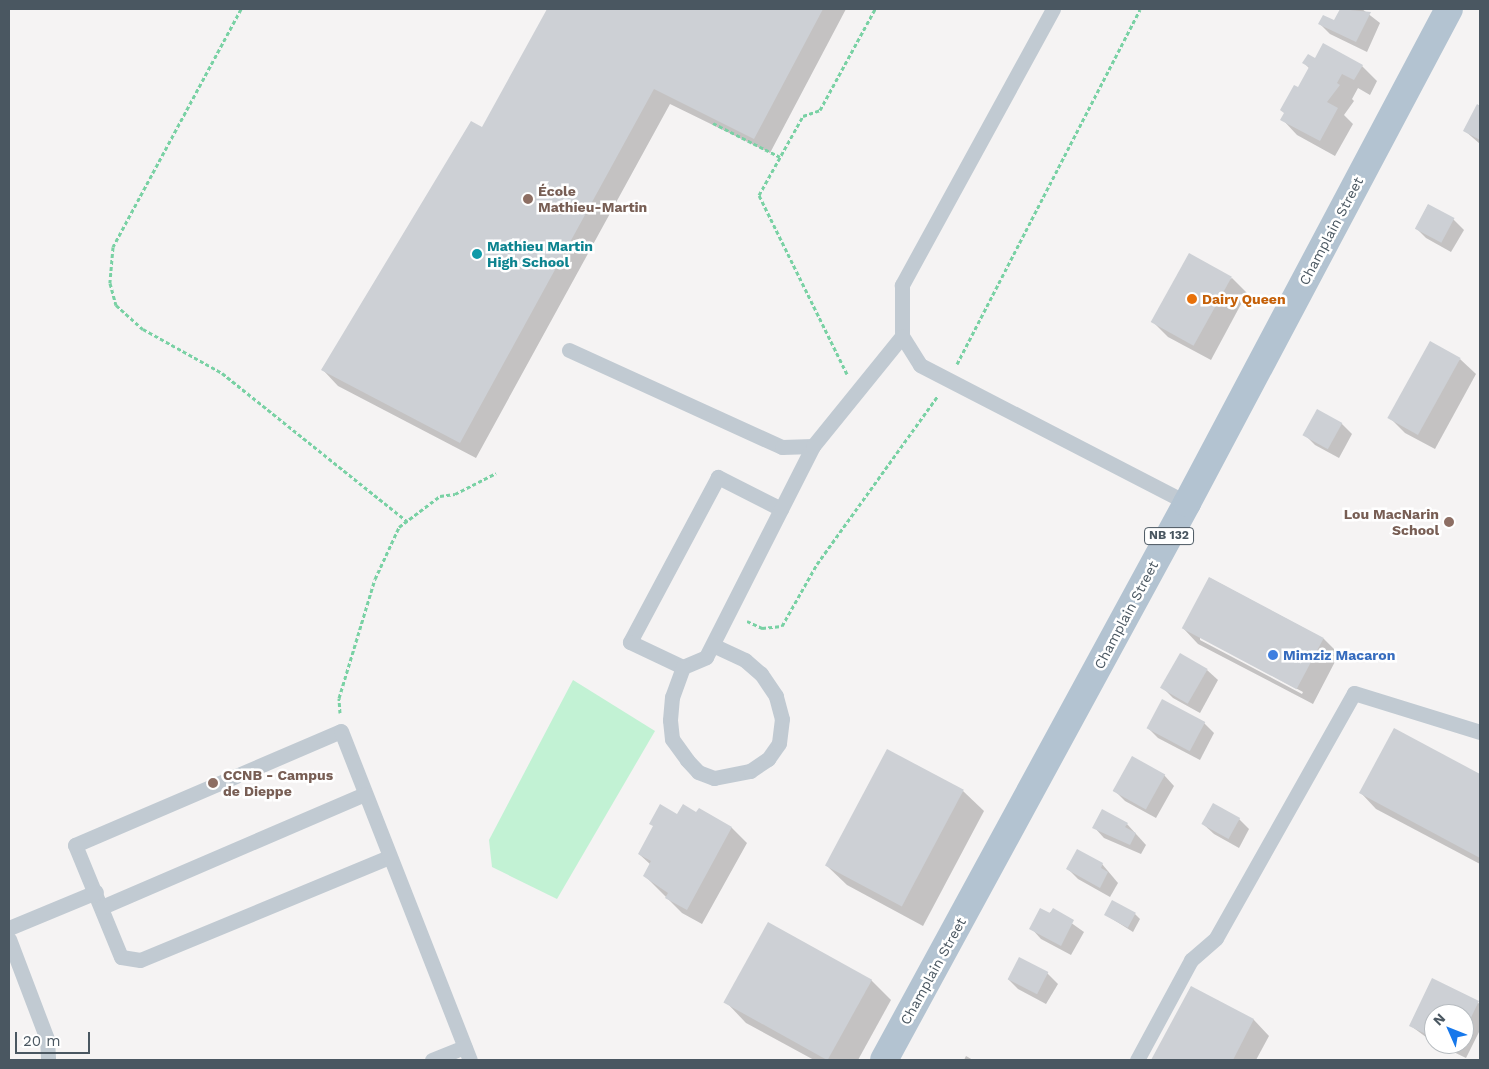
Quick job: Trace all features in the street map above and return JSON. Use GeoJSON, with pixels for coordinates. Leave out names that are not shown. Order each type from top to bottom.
{"type":"FeatureCollection","features":[{"type":"Feature","properties":{"kind":"main road","name":"Champlain Street"},"geometry":{"type":"LineString","coordinates":[[884,1060],[1186,503],[1449,9]]}},
{"type":"Feature","properties":{"kind":"lane"},"geometry":{"type":"LineString","coordinates":[[1054,9],[902,285],[902,336],[920,365],[1186,503]]}},
{"type":"Feature","properties":{"kind":"lane"},"geometry":{"type":"LineString","coordinates":[[781,509],[718,476],[630,642],[682,667],[706,657],[813,446],[902,336]]}},
{"type":"Feature","properties":{"kind":"lane"},"geometry":{"type":"LineString","coordinates":[[570,350],[782,447],[813,446]]}},
{"type":"Feature","properties":{"kind":"lane"},"geometry":{"type":"LineString","coordinates":[[682,667],[672,697],[670,720],[672,739],[698,772],[714,778],[750,771],[768,759],[779,743],[782,718],[776,696],[761,674],[745,660],[712,645]]}},
{"type":"Feature","properties":{"kind":"lane"},"geometry":{"type":"LineString","coordinates":[[1137,1060],[1191,960],[1216,938],[1354,693],[1480,732]]}},
{"type":"Feature","properties":{"kind":"lane"},"geometry":{"type":"LineString","coordinates":[[390,858],[140,960],[121,957],[96,892],[75,845],[341,731],[364,794],[390,858],[467,1053],[432,1060]]}},
{"type":"Feature","properties":{"kind":"lane"},"geometry":{"type":"LineString","coordinates":[[102,908],[364,794]]}},
{"type":"Feature","properties":{"kind":"lane"},"geometry":{"type":"LineString","coordinates":[[9,928],[96,892]]}},
{"type":"Feature","properties":{"kind":"lane"},"geometry":{"type":"LineString","coordinates":[[9,939],[47,1039],[48,1060]]}},
{"type":"Feature","properties":{"kind":"path"},"geometry":{"type":"LineString","coordinates":[[240,9],[114,246],[110,283],[116,305],[143,329],[222,373],[407,521]]}},
{"type":"Feature","properties":{"kind":"path"},"geometry":{"type":"LineString","coordinates":[[856,393],[759,195],[803,116],[820,110],[875,9]]}},
{"type":"Feature","properties":{"kind":"path"},"geometry":{"type":"LineString","coordinates":[[729,612],[762,628],[782,626],[817,564],[949,380],[1140,9]]}},
{"type":"Feature","properties":{"kind":"path"},"geometry":{"type":"LineString","coordinates":[[713,123],[780,157]]}},
{"type":"Feature","properties":{"kind":"path"},"geometry":{"type":"LineString","coordinates":[[341,731],[339,698],[375,579],[399,527],[440,496],[455,494],[496,472]]}},
{"type":"Feature","properties":{"kind":"green space"},"geometry":{"type":"Polygon","coordinates":[[[573,680],[655,731],[557,899],[492,867],[489,840],[573,680]]]}},
{"type":"Feature","properties":{"kind":"building","name":"Mathieu Martin High School"},"geometry":{"type":"Polygon","coordinates":[[[547,9],[823,9],[754,139],[654,89],[460,443],[321,370],[471,121],[482,127],[547,9]]]}},
{"type":"Feature","properties":{"kind":"building"},"geometry":{"type":"Polygon","coordinates":[[[1340,9],[1371,12],[1356,42],[1318,24],[1323,15],[1334,20],[1340,9]]]}},
{"type":"Feature","properties":{"kind":"building"},"geometry":{"type":"Polygon","coordinates":[[[1323,43],[1363,65],[1354,80],[1342,74],[1337,83],[1340,85],[1327,102],[1338,108],[1320,141],[1280,120],[1284,113],[1280,110],[1294,85],[1298,87],[1309,67],[1302,63],[1308,54],[1315,58],[1323,43]]]}},
{"type":"Feature","properties":{"kind":"building"},"geometry":{"type":"Polygon","coordinates":[[[1477,104],[1480,106],[1480,140],[1463,131],[1477,104]]]}},
{"type":"Feature","properties":{"kind":"building"},"geometry":{"type":"Polygon","coordinates":[[[1428,204],[1454,218],[1441,243],[1415,229],[1428,204]]]}},
{"type":"Feature","properties":{"kind":"building","name":"Dairy Queen"},"geometry":{"type":"Polygon","coordinates":[[[1189,253],[1232,277],[1194,346],[1151,322],[1189,253]]]}},
{"type":"Feature","properties":{"kind":"building"},"geometry":{"type":"Polygon","coordinates":[[[1430,341],[1461,358],[1418,435],[1387,418],[1430,341]]]}},
{"type":"Feature","properties":{"kind":"building"},"geometry":{"type":"Polygon","coordinates":[[[1317,409],[1342,423],[1328,449],[1302,435],[1317,409]]]}},
{"type":"Feature","properties":{"kind":"building"},"geometry":{"type":"Polygon","coordinates":[[[1209,577],[1324,638],[1297,689],[1182,628],[1209,577]]]}},
{"type":"Feature","properties":{"kind":"building"},"geometry":{"type":"Polygon","coordinates":[[[1180,653],[1208,669],[1188,704],[1160,688],[1180,653]]]}},
{"type":"Feature","properties":{"kind":"building"},"geometry":{"type":"Polygon","coordinates":[[[1162,699],[1205,722],[1190,751],[1147,728],[1162,699]]]}},
{"type":"Feature","properties":{"kind":"building"},"geometry":{"type":"Polygon","coordinates":[[[1394,728],[1480,774],[1480,858],[1359,793],[1394,728]]]}},
{"type":"Feature","properties":{"kind":"building"},"geometry":{"type":"Polygon","coordinates":[[[887,749],[964,790],[902,906],[825,866],[887,749]]]}},
{"type":"Feature","properties":{"kind":"building"},"geometry":{"type":"Polygon","coordinates":[[[1132,756],[1165,774],[1146,809],[1113,791],[1132,756]]]}},
{"type":"Feature","properties":{"kind":"building"},"geometry":{"type":"Polygon","coordinates":[[[1213,803],[1240,818],[1228,839],[1201,824],[1213,803]]]}},
{"type":"Feature","properties":{"kind":"building"},"geometry":{"type":"Polygon","coordinates":[[[660,804],[677,814],[683,804],[696,812],[699,808],[732,827],[687,910],[665,898],[668,893],[643,876],[651,861],[638,854],[653,826],[649,824],[660,804]]]}},
{"type":"Feature","properties":{"kind":"building"},"geometry":{"type":"Polygon","coordinates":[[[1102,809],[1128,823],[1125,827],[1136,833],[1130,845],[1092,828],[1102,809]]]}},
{"type":"Feature","properties":{"kind":"building"},"geometry":{"type":"Polygon","coordinates":[[[1077,849],[1103,863],[1101,868],[1108,872],[1100,888],[1066,869],[1077,849]]]}},
{"type":"Feature","properties":{"kind":"building"},"geometry":{"type":"Polygon","coordinates":[[[1112,900],[1136,913],[1128,928],[1104,915],[1112,900]]]}},
{"type":"Feature","properties":{"kind":"building"},"geometry":{"type":"Polygon","coordinates":[[[1040,908],[1050,913],[1053,908],[1074,920],[1061,946],[1029,929],[1040,908]]]}},
{"type":"Feature","properties":{"kind":"building"},"geometry":{"type":"Polygon","coordinates":[[[768,922],[872,980],[828,1060],[723,1002],[768,922]]]}},
{"type":"Feature","properties":{"kind":"building"},"geometry":{"type":"Polygon","coordinates":[[[1019,957],[1048,972],[1037,994],[1008,979],[1019,957]]]}},
{"type":"Feature","properties":{"kind":"building"},"geometry":{"type":"Polygon","coordinates":[[[1432,978],[1479,1001],[1474,1011],[1474,1004],[1424,1004],[1424,1033],[1409,1026],[1432,978]]]}},
{"type":"Feature","properties":{"kind":"building"},"geometry":{"type":"Polygon","coordinates":[[[1191,986],[1254,1019],[1233,1060],[1151,1060],[1191,986]]]}},
{"type":"Feature","properties":{"kind":"place","name":"École Mathieu-Martin"},"geometry":{"type":"Point","coordinates":[528,199]}},
{"type":"Feature","properties":{"kind":"place","name":"Mathieu Martin High School"},"geometry":{"type":"Point","coordinates":[477,254]}},
{"type":"Feature","properties":{"kind":"place","name":"Dairy Queen"},"geometry":{"type":"Point","coordinates":[1192,299]}},
{"type":"Feature","properties":{"kind":"place","name":"Lou MacNarin School"},"geometry":{"type":"Point","coordinates":[1449,522]}},
{"type":"Feature","properties":{"kind":"place","name":"Mimziz Macaron"},"geometry":{"type":"Point","coordinates":[1273,655]}},
{"type":"Feature","properties":{"kind":"place","name":"CCNB - Campus de Dieppe"},"geometry":{"type":"Point","coordinates":[213,783]}}]}
